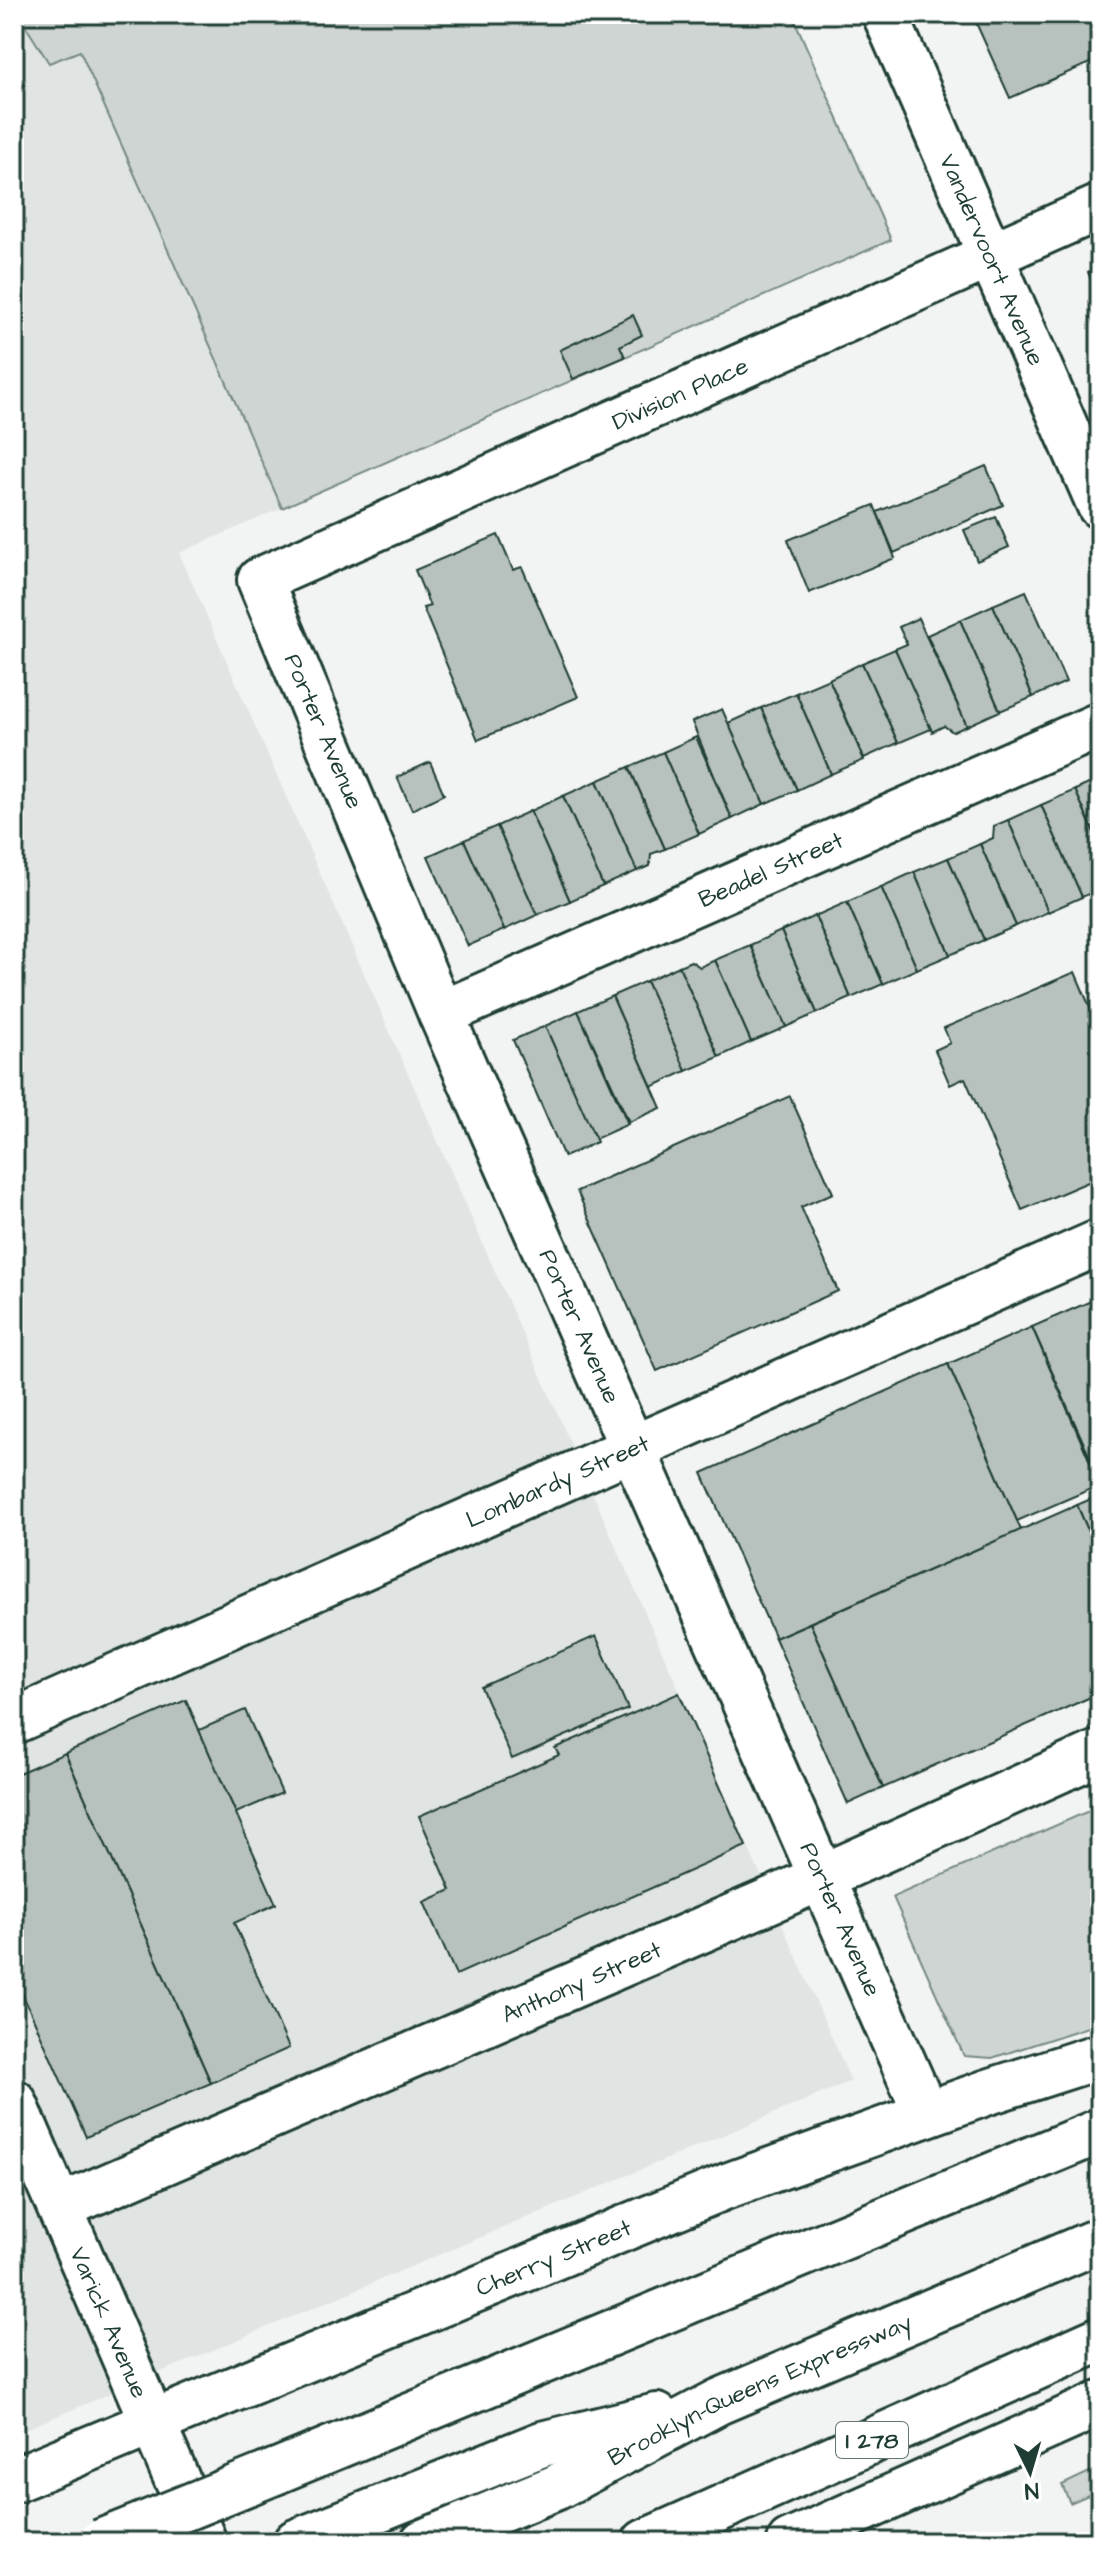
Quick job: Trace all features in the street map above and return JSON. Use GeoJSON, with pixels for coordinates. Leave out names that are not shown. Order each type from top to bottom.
{"type":"FeatureCollection","features":[{"type":"Feature","properties":{"kind":"main road","name":"Vandervoort Avenue"},"geometry":{"type":"LineString","coordinates":[[885,14],[1100,506]]}},
{"type":"Feature","properties":{"kind":"main road","name":"Division Place"},"geometry":{"type":"LineString","coordinates":[[260,580],[1100,207]]}},
{"type":"Feature","properties":{"kind":"main road","name":"Porter Avenue"},"geometry":{"type":"LineString","coordinates":[[260,580],[441,1014],[926,2114]]}},
{"type":"Feature","properties":{"kind":"main road","name":"Beadel Street"},"geometry":{"type":"LineString","coordinates":[[441,1014],[1100,725]]}},
{"type":"Feature","properties":{"kind":"main road","name":"Lombardy Street"},"geometry":{"type":"LineString","coordinates":[[14,1721],[1100,1242]]}},
{"type":"Feature","properties":{"kind":"main road","name":"Anthony Street"},"geometry":{"type":"LineString","coordinates":[[60,2207],[1100,1752]]}},
{"type":"Feature","properties":{"kind":"main road","name":"Cherry Street"},"geometry":{"type":"LineString","coordinates":[[14,2480],[727,2186],[926,2114],[1100,2056]]}},
{"type":"Feature","properties":{"kind":"main road","name":"Varick Avenue"},"geometry":{"type":"LineString","coordinates":[[14,2102],[204,2542]]}},
{"type":"Feature","properties":{"kind":"main road"},"geometry":{"type":"LineString","coordinates":[[101,2542],[1100,2131]]}},
{"type":"Feature","properties":{"kind":"main road","name":"Brooklyn-Queens Expressway"},"geometry":{"type":"LineString","coordinates":[[423,2542],[557,2487],[718,2402],[1100,2240]]}},
{"type":"Feature","properties":{"kind":"main road","name":"I 278"},"geometry":{"type":"LineString","coordinates":[[645,2542],[1100,2339]]}},
{"type":"Feature","properties":{"kind":"main road"},"geometry":{"type":"LineString","coordinates":[[301,2540],[542,2444],[718,2402]]}},
{"type":"Feature","properties":{"kind":"main road"},"geometry":{"type":"LineString","coordinates":[[790,2542],[1100,2404]]}},
{"type":"Feature","properties":{"kind":"shaded area"},"geometry":{"type":"Polygon","coordinates":[[[14,14],[64,14],[282,508],[179,553],[851,2081],[14,2434],[14,14]]]}},
{"type":"Feature","properties":{"kind":"shaded area"},"geometry":{"type":"Polygon","coordinates":[[[18,14],[792,14],[891,240],[282,508],[80,51],[49,63],[18,14]]]}},
{"type":"Feature","properties":{"kind":"shaded area"},"geometry":{"type":"Polygon","coordinates":[[[1100,1806],[1100,2023],[992,2058],[964,2056],[893,1897],[1100,1806]]]}},
{"type":"Feature","properties":{"kind":"shaded area"},"geometry":{"type":"Polygon","coordinates":[[[1100,2467],[1100,2490],[1070,2503],[1062,2485],[1100,2467]]]}},
{"type":"Feature","properties":{"kind":"building"},"geometry":{"type":"Polygon","coordinates":[[[972,14],[1100,14],[1100,36],[1091,40],[1099,59],[1010,98],[972,14]]]}},
{"type":"Feature","properties":{"kind":"building"},"geometry":{"type":"Polygon","coordinates":[[[1100,267],[1100,302],[1088,272],[1100,267]]]}},
{"type":"Feature","properties":{"kind":"building"},"geometry":{"type":"Polygon","coordinates":[[[633,315],[642,335],[620,346],[625,357],[573,379],[560,350],[633,315]]]}},
{"type":"Feature","properties":{"kind":"building"},"geometry":{"type":"Polygon","coordinates":[[[986,466],[1003,505],[894,553],[877,512],[986,466]]]}},
{"type":"Feature","properties":{"kind":"building"},"geometry":{"type":"Polygon","coordinates":[[[874,505],[895,558],[809,593],[788,540],[874,505]]]}},
{"type":"Feature","properties":{"kind":"building"},"geometry":{"type":"Polygon","coordinates":[[[996,517],[1009,547],[977,561],[964,530],[996,517]]]}},
{"type":"Feature","properties":{"kind":"building"},"geometry":{"type":"Polygon","coordinates":[[[498,535],[513,570],[522,567],[578,697],[478,740],[423,608],[430,606],[415,570],[498,535]]]}},
{"type":"Feature","properties":{"kind":"building"},"geometry":{"type":"Polygon","coordinates":[[[1026,591],[1066,682],[1033,697],[993,605],[1026,591]]]}},
{"type":"Feature","properties":{"kind":"building"},"geometry":{"type":"Polygon","coordinates":[[[993,605],[1033,697],[1000,711],[960,620],[993,605]]]}},
{"type":"Feature","properties":{"kind":"building"},"geometry":{"type":"Polygon","coordinates":[[[918,618],[967,726],[953,732],[944,726],[932,732],[895,649],[907,644],[899,627],[918,618]]]}},
{"type":"Feature","properties":{"kind":"building"},"geometry":{"type":"Polygon","coordinates":[[[960,620],[1000,711],[967,726],[927,635],[960,620]]]}},
{"type":"Feature","properties":{"kind":"building"},"geometry":{"type":"Polygon","coordinates":[[[895,649],[931,729],[898,743],[862,663],[895,649]]]}},
{"type":"Feature","properties":{"kind":"building"},"geometry":{"type":"Polygon","coordinates":[[[862,663],[898,743],[864,758],[829,679],[862,663]]]}},
{"type":"Feature","properties":{"kind":"building"},"geometry":{"type":"Polygon","coordinates":[[[829,679],[864,760],[831,774],[796,693],[829,679]]]}},
{"type":"Feature","properties":{"kind":"building"},"geometry":{"type":"Polygon","coordinates":[[[796,693],[831,774],[797,790],[761,708],[796,693]]]}},
{"type":"Feature","properties":{"kind":"building"},"geometry":{"type":"Polygon","coordinates":[[[761,708],[797,790],[764,804],[728,723],[761,708]]]}},
{"type":"Feature","properties":{"kind":"building"},"geometry":{"type":"Polygon","coordinates":[[[722,709],[764,804],[732,819],[692,722],[722,709]]]}},
{"type":"Feature","properties":{"kind":"building"},"geometry":{"type":"Polygon","coordinates":[[[696,737],[732,819],[699,834],[663,752],[696,737]]]}},
{"type":"Feature","properties":{"kind":"building"},"geometry":{"type":"Polygon","coordinates":[[[663,752],[699,834],[665,849],[629,767],[663,752]]]}},
{"type":"Feature","properties":{"kind":"building"},"geometry":{"type":"Polygon","coordinates":[[[430,762],[444,794],[412,810],[397,777],[430,762]]]}},
{"type":"Feature","properties":{"kind":"building"},"geometry":{"type":"Polygon","coordinates":[[[629,767],[665,849],[651,854],[650,866],[637,871],[597,781],[629,767]]]}},
{"type":"Feature","properties":{"kind":"building"},"geometry":{"type":"Polygon","coordinates":[[[1100,779],[1100,846],[1075,790],[1100,779]]]}},
{"type":"Feature","properties":{"kind":"building"},"geometry":{"type":"Polygon","coordinates":[[[597,781],[637,871],[603,886],[563,796],[597,781]]]}},
{"type":"Feature","properties":{"kind":"building"},"geometry":{"type":"Polygon","coordinates":[[[1075,790],[1100,846],[1100,889],[1082,897],[1041,805],[1075,790]]]}},
{"type":"Feature","properties":{"kind":"building"},"geometry":{"type":"Polygon","coordinates":[[[563,796],[603,886],[570,901],[530,811],[563,796]]]}},
{"type":"Feature","properties":{"kind":"building"},"geometry":{"type":"Polygon","coordinates":[[[1041,805],[1082,897],[1048,912],[1008,820],[1041,805]]]}},
{"type":"Feature","properties":{"kind":"building"},"geometry":{"type":"Polygon","coordinates":[[[530,811],[570,901],[537,915],[497,826],[530,811]]]}},
{"type":"Feature","properties":{"kind":"building"},"geometry":{"type":"Polygon","coordinates":[[[1008,820],[1048,912],[1016,926],[980,844],[993,838],[994,826],[1008,820]]]}},
{"type":"Feature","properties":{"kind":"building"},"geometry":{"type":"Polygon","coordinates":[[[497,826],[537,915],[504,930],[464,840],[497,826]]]}},
{"type":"Feature","properties":{"kind":"building"},"geometry":{"type":"Polygon","coordinates":[[[464,840],[504,930],[468,946],[428,856],[464,840]]]}},
{"type":"Feature","properties":{"kind":"building"},"geometry":{"type":"Polygon","coordinates":[[[980,844],[1016,926],[984,940],[948,858],[980,844]]]}},
{"type":"Feature","properties":{"kind":"building"},"geometry":{"type":"Polygon","coordinates":[[[948,858],[984,940],[950,955],[914,872],[948,858]]]}},
{"type":"Feature","properties":{"kind":"building"},"geometry":{"type":"Polygon","coordinates":[[[914,872],[950,955],[917,969],[881,887],[914,872]]]}},
{"type":"Feature","properties":{"kind":"building"},"geometry":{"type":"Polygon","coordinates":[[[881,887],[917,969],[883,984],[847,902],[881,887]]]}},
{"type":"Feature","properties":{"kind":"building"},"geometry":{"type":"Polygon","coordinates":[[[847,902],[883,984],[851,998],[815,916],[847,902]]]}},
{"type":"Feature","properties":{"kind":"building"},"geometry":{"type":"Polygon","coordinates":[[[815,916],[851,998],[817,1013],[781,931],[815,916]]]}},
{"type":"Feature","properties":{"kind":"building"},"geometry":{"type":"Polygon","coordinates":[[[781,931],[817,1013],[786,1027],[750,945],[781,931]]]}},
{"type":"Feature","properties":{"kind":"building"},"geometry":{"type":"Polygon","coordinates":[[[750,945],[786,1027],[751,1042],[715,960],[750,945]]]}},
{"type":"Feature","properties":{"kind":"building"},"geometry":{"type":"Polygon","coordinates":[[[715,960],[751,1042],[719,1057],[679,966],[691,961],[700,967],[715,960]]]}},
{"type":"Feature","properties":{"kind":"building"},"geometry":{"type":"Polygon","coordinates":[[[679,966],[719,1057],[686,1071],[646,981],[679,966]]]}},
{"type":"Feature","properties":{"kind":"building"},"geometry":{"type":"Polygon","coordinates":[[[1075,972],[1100,1031],[1100,1177],[1022,1210],[965,1078],[950,1085],[935,1050],[950,1043],[944,1028],[1075,972]]]}},
{"type":"Feature","properties":{"kind":"building"},"geometry":{"type":"Polygon","coordinates":[[[646,981],[686,1071],[652,1087],[612,996],[646,981]]]}},
{"type":"Feature","properties":{"kind":"building"},"geometry":{"type":"Polygon","coordinates":[[[612,996],[661,1108],[629,1122],[578,1011],[612,996]]]}},
{"type":"Feature","properties":{"kind":"building"},"geometry":{"type":"Polygon","coordinates":[[[578,1011],[628,1124],[595,1139],[545,1026],[578,1011]]]}},
{"type":"Feature","properties":{"kind":"building"},"geometry":{"type":"Polygon","coordinates":[[[545,1026],[597,1142],[564,1157],[513,1040],[545,1026]]]}},
{"type":"Feature","properties":{"kind":"building"},"geometry":{"type":"Polygon","coordinates":[[[790,1096],[833,1193],[801,1207],[838,1291],[657,1371],[577,1191],[790,1096]]]}},
{"type":"Feature","properties":{"kind":"building"},"geometry":{"type":"Polygon","coordinates":[[[1100,1297],[1100,1480],[1032,1327],[1100,1297]]]}},
{"type":"Feature","properties":{"kind":"building"},"geometry":{"type":"Polygon","coordinates":[[[1032,1327],[1100,1485],[1017,1521],[948,1364],[1032,1327]]]}},
{"type":"Feature","properties":{"kind":"building"},"geometry":{"type":"Polygon","coordinates":[[[948,1364],[1021,1530],[775,1638],[702,1473],[948,1364]]]}},
{"type":"Feature","properties":{"kind":"building"},"geometry":{"type":"Polygon","coordinates":[[[1100,1495],[1100,1558],[1077,1505],[1100,1495]]]}},
{"type":"Feature","properties":{"kind":"building"},"geometry":{"type":"Polygon","coordinates":[[[1077,1505],[1100,1558],[1100,1693],[883,1788],[810,1623],[1077,1505]]]}},
{"type":"Feature","properties":{"kind":"building"},"geometry":{"type":"Polygon","coordinates":[[[810,1623],[883,1788],[848,1804],[775,1638],[810,1623]]]}},
{"type":"Feature","properties":{"kind":"building"},"geometry":{"type":"Polygon","coordinates":[[[596,1636],[628,1709],[512,1759],[481,1687],[596,1636]]]}},
{"type":"Feature","properties":{"kind":"building"},"geometry":{"type":"Polygon","coordinates":[[[679,1693],[746,1846],[456,1975],[424,1902],[451,1890],[419,1816],[559,1755],[555,1748],[679,1693]]]}},
{"type":"Feature","properties":{"kind":"building"},"geometry":{"type":"Polygon","coordinates":[[[186,1700],[276,1904],[234,1923],[289,2048],[211,2083],[65,1753],[186,1700]]]}},
{"type":"Feature","properties":{"kind":"building"},"geometry":{"type":"Polygon","coordinates":[[[245,1710],[282,1793],[236,1813],[199,1730],[245,1710]]]}},
{"type":"Feature","properties":{"kind":"building"},"geometry":{"type":"Polygon","coordinates":[[[65,1753],[211,2083],[86,2137],[14,1975],[14,1775],[65,1753]]]}}]}
